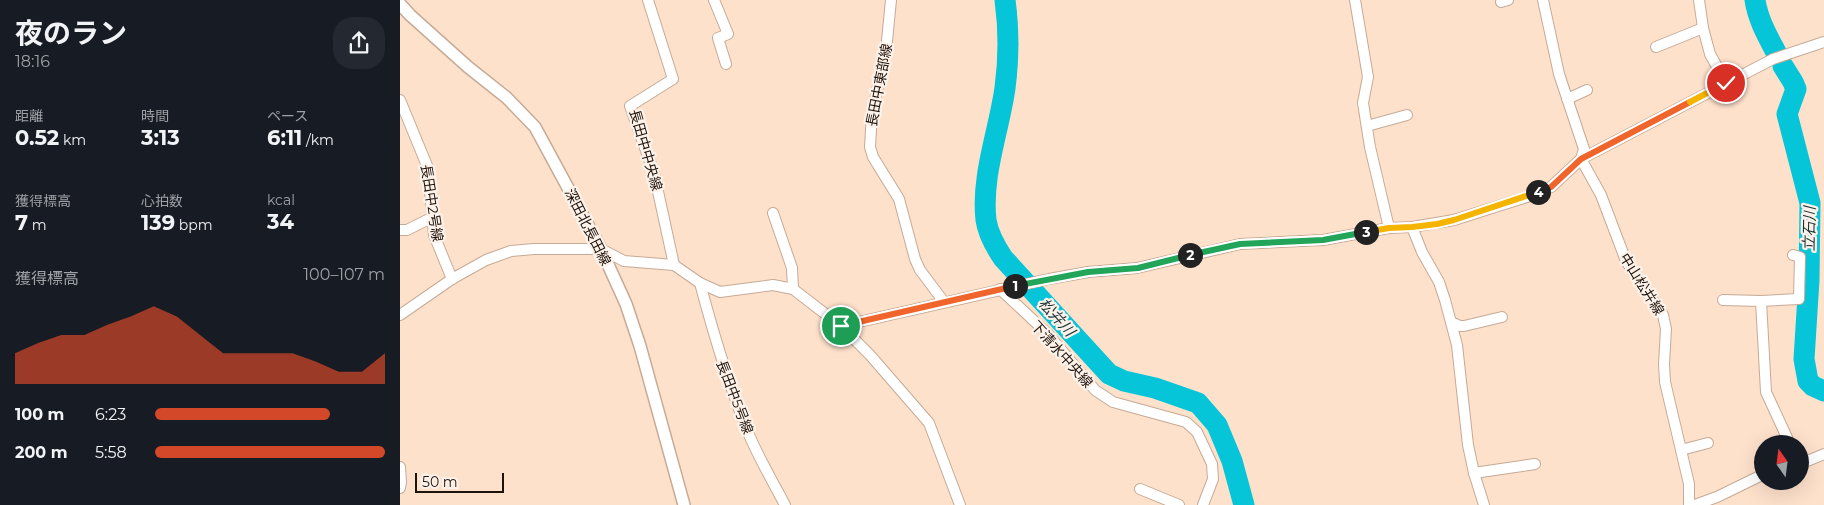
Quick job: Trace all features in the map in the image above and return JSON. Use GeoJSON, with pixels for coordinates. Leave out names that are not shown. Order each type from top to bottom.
{"type":"FeatureCollection","features":[{"type":"Feature","properties":{"kind":"street","name":"長田中中央線"},"geometry":{"type":"LineString","coordinates":[[648,0],[673,78],[630,106],[654,173],[674,265]]}},
{"type":"Feature","properties":{"kind":"street"},"geometry":{"type":"LineString","coordinates":[[714,0],[728,34],[718,38],[726,64]]}},
{"type":"Feature","properties":{"kind":"street","name":"長田中東部線"},"geometry":{"type":"LineString","coordinates":[[892,0],[886,51],[872,113],[870,147],[873,157],[899,199],[915,259],[920,270],[944,302]]}},
{"type":"Feature","properties":{"kind":"street"},"geometry":{"type":"LineString","coordinates":[[1355,0],[1368,77],[1363,103],[1389,228]]}},
{"type":"Feature","properties":{"kind":"street"},"geometry":{"type":"LineString","coordinates":[[1543,0],[1559,74],[1584,149],[1581,159]]}},
{"type":"Feature","properties":{"kind":"street"},"geometry":{"type":"LineString","coordinates":[[1699,0],[1703,28],[1710,54],[1726,83]]}},
{"type":"Feature","properties":{"kind":"street","name":"深田北長田線"},"geometry":{"type":"LineString","coordinates":[[400,4],[468,66],[507,98],[534,127],[601,249],[626,304],[640,346],[684,505]]}},
{"type":"Feature","properties":{"kind":"street"},"geometry":{"type":"LineString","coordinates":[[1656,47],[1703,28]]}},
{"type":"Feature","properties":{"kind":"street"},"geometry":{"type":"LineString","coordinates":[[841,326],[1004,288],[1088,272],[1138,268],[1240,244],[1323,240],[1389,228],[1412,227],[1454,220],[1533,195],[1551,187],[1581,159],[1773,59],[1824,42]]}},
{"type":"Feature","properties":{"kind":"street"},"geometry":{"type":"LineString","coordinates":[[1567,99],[1586,90]]}},
{"type":"Feature","properties":{"kind":"street","name":"長田中2号線"},"geometry":{"type":"LineString","coordinates":[[400,100],[428,168],[434,235],[452,279]]}},
{"type":"Feature","properties":{"kind":"street"},"geometry":{"type":"LineString","coordinates":[[1367,126],[1407,115]]}},
{"type":"Feature","properties":{"kind":"street","name":"中山松井線"},"geometry":{"type":"LineString","coordinates":[[1581,159],[1601,195],[1626,261],[1663,315],[1666,330],[1665,382],[1689,484],[1689,505]]}},
{"type":"Feature","properties":{"kind":"street"},"geometry":{"type":"LineString","coordinates":[[774,213],[792,268],[792,289]]}},
{"type":"Feature","properties":{"kind":"street"},"geometry":{"type":"LineString","coordinates":[[400,230],[407,230],[433,217]]}},
{"type":"Feature","properties":{"kind":"street"},"geometry":{"type":"LineString","coordinates":[[1412,227],[1422,252],[1439,282],[1457,345],[1468,445],[1484,505]]}},
{"type":"Feature","properties":{"kind":"street"},"geometry":{"type":"LineString","coordinates":[[400,315],[452,279],[486,260],[510,251],[534,249],[601,249],[624,261],[674,265],[700,284],[720,292],[773,285],[792,289],[841,326],[870,355],[929,423],[960,505]]}},
{"type":"Feature","properties":{"kind":"street"},"geometry":{"type":"LineString","coordinates":[[1723,300],[1799,299],[1800,257],[1793,255]]}},
{"type":"Feature","properties":{"kind":"street","name":"長田中5号線"},"geometry":{"type":"LineString","coordinates":[[700,284],[720,358],[735,400],[751,438],[785,505]]}},
{"type":"Feature","properties":{"kind":"street","name":"下清水中央線"},"geometry":{"type":"LineString","coordinates":[[1004,288],[1048,334],[1095,390],[1113,402],[1186,422],[1197,432],[1212,464],[1213,479],[1203,505]]}},
{"type":"Feature","properties":{"kind":"street"},"geometry":{"type":"LineString","coordinates":[[1761,301],[1766,392],[1786,435]]}},
{"type":"Feature","properties":{"kind":"street"},"geometry":{"type":"LineString","coordinates":[[1451,322],[1464,326],[1502,317]]}},
{"type":"Feature","properties":{"kind":"street"},"geometry":{"type":"LineString","coordinates":[[1681,450],[1708,443]]}},
{"type":"Feature","properties":{"kind":"street"},"geometry":{"type":"LineString","coordinates":[[1809,460],[1824,454]]}},
{"type":"Feature","properties":{"kind":"street"},"geometry":{"type":"LineString","coordinates":[[1474,472],[1535,464]]}},
{"type":"Feature","properties":{"kind":"street"},"geometry":{"type":"LineString","coordinates":[[400,468],[402,482],[400,488]]}},
{"type":"Feature","properties":{"kind":"street"},"geometry":{"type":"LineString","coordinates":[[1695,505],[1717,497],[1754,479]]}},
{"type":"Feature","properties":{"kind":"street"},"geometry":{"type":"LineString","coordinates":[[1140,489],[1179,505]]}},
{"type":"Feature","properties":{"kind":"waterway","name":"松井川"},"geometry":{"type":"LineString","coordinates":[[1005,0],[1008,44],[1006,77],[988,170],[985,203],[986,220],[992,240],[1003,258],[1109,374],[1124,381],[1155,388],[1198,403],[1217,425],[1232,461],[1244,505]]}},
{"type":"Feature","properties":{"kind":"waterway","name":"立石川"},"geometry":{"type":"LineString","coordinates":[[1755,0],[1761,21],[1777,54]]}},
{"type":"Feature","properties":{"kind":"waterway","name":"立石川"},"geometry":{"type":"LineString","coordinates":[[1783,66],[1796,89],[1787,114],[1810,203],[1809,280],[1804,359],[1808,381],[1813,386],[1824,391]]}},
{"type":"Feature","properties":{"kind":"route"},"geometry":{"type":"LineString","coordinates":[[841,326],[1050,279],[1088,272],[1138,268],[1240,244],[1323,240],[1389,228],[1437,224],[1454,220],[1533,195],[1551,187],[1581,159],[1726,83]]}}]}
